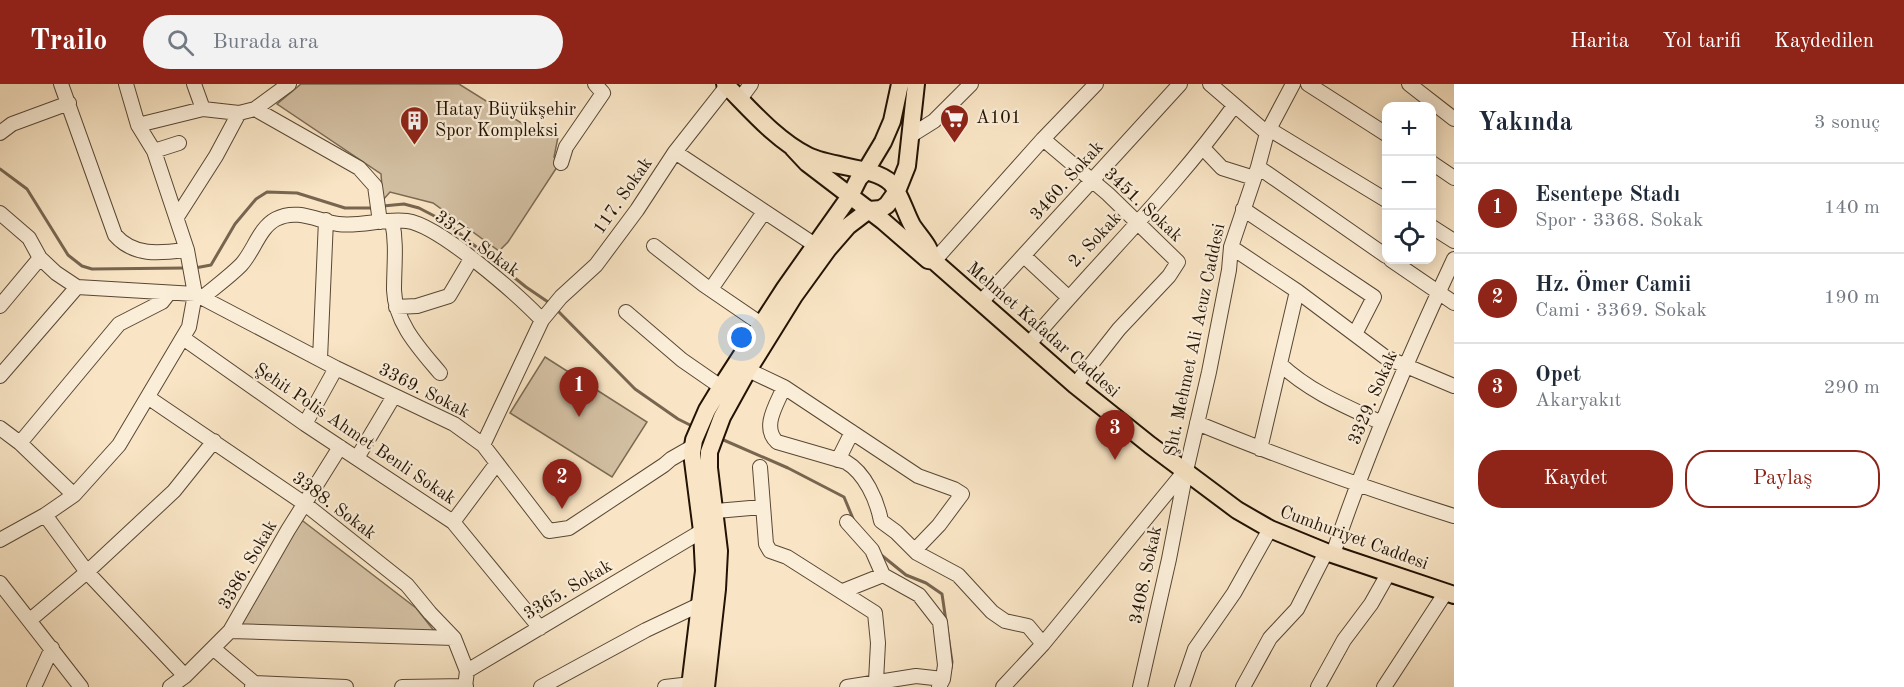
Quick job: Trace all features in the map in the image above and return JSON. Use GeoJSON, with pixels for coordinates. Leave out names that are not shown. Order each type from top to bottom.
{"type":"FeatureCollection","features":[{"type":"Feature","properties":{"kind":"main road"},"geometry":{"type":"LineString","coordinates":[[695,686],[717,589],[719,551],[708,459],[714,414],[721,387],[761,324],[850,196],[883,142],[892,121],[900,84]]}},
{"type":"Feature","properties":{"kind":"main road"},"geometry":{"type":"LineString","coordinates":[[695,686],[704,571],[693,449],[714,414],[748,370],[794,296],[828,249],[848,226],[869,210],[880,209],[888,205],[897,191],[907,166],[916,84]]}},
{"type":"Feature","properties":{"kind":"main road","name":"Mehmet Kafadar Caddesi"},"geometry":{"type":"LineString","coordinates":[[726,85],[807,163],[869,210],[923,256],[934,261],[1075,385],[1186,471]]}},
{"type":"Feature","properties":{"kind":"main road","name":"Mehmet Kafadar Caddesi"},"geometry":{"type":"LineString","coordinates":[[794,148],[810,157],[874,174],[891,182],[909,219],[930,249],[934,261]]}},
{"type":"Feature","properties":{"kind":"main road","name":"Cumhuriyet Caddesi"},"geometry":{"type":"LineString","coordinates":[[1186,471],[1237,510],[1270,529],[1330,553],[1450,594]]}},
{"type":"Feature","properties":{"kind":"street"},"geometry":{"type":"LineString","coordinates":[[61,84],[115,236],[123,245],[137,251],[158,253],[187,250]]}},
{"type":"Feature","properties":{"kind":"street"},"geometry":{"type":"LineString","coordinates":[[0,540],[45,515],[74,495],[119,445],[149,398],[189,327],[198,296],[177,217],[154,151],[138,125],[126,84]]}},
{"type":"Feature","properties":{"kind":"street"},"geometry":{"type":"LineString","coordinates":[[194,84],[203,109]]}},
{"type":"Feature","properties":{"kind":"street"},"geometry":{"type":"LineString","coordinates":[[561,163],[566,147],[603,93],[595,84]]}},
{"type":"Feature","properties":{"kind":"street"},"geometry":{"type":"LineString","coordinates":[[740,99],[751,84]]}},
{"type":"Feature","properties":{"kind":"street"},"geometry":{"type":"LineString","coordinates":[[910,136],[934,121],[971,84]]}},
{"type":"Feature","properties":{"kind":"street"},"geometry":{"type":"LineString","coordinates":[[934,261],[1043,139],[1096,84]]}},
{"type":"Feature","properties":{"kind":"street","name":"3460. Sokak"},"geometry":{"type":"LineString","coordinates":[[981,302],[1180,84]]}},
{"type":"Feature","properties":{"kind":"street"},"geometry":{"type":"LineString","coordinates":[[1210,84],[1234,106],[1268,131],[1382,198]]}},
{"type":"Feature","properties":{"kind":"street","name":"Şht. Mehmet Ali Acuz Caddesi"},"geometry":{"type":"LineString","coordinates":[[1186,471],[1229,270],[1231,247],[1268,131],[1293,84]]}},
{"type":"Feature","properties":{"kind":"street"},"geometry":{"type":"LineString","coordinates":[[1308,84],[1382,132]]}},
{"type":"Feature","properties":{"kind":"street"},"geometry":{"type":"LineString","coordinates":[[1409,84],[1454,119]]}},
{"type":"Feature","properties":{"kind":"street","name":"117. Sokak"},"geometry":{"type":"LineString","coordinates":[[483,445],[542,320],[561,297],[596,266],[637,210],[675,152],[726,85]]}},
{"type":"Feature","properties":{"kind":"street"},"geometry":{"type":"LineString","coordinates":[[138,125],[203,109],[239,113],[255,109],[281,87]]}},
{"type":"Feature","properties":{"kind":"street"},"geometry":{"type":"LineString","coordinates":[[0,133],[12,124],[69,103]]}},
{"type":"Feature","properties":{"kind":"street","name":"2. Sokak"},"geometry":{"type":"LineString","coordinates":[[1029,344],[1068,297],[1203,148],[1234,106]]}},
{"type":"Feature","properties":{"kind":"street"},"geometry":{"type":"LineString","coordinates":[[255,109],[359,168],[375,186],[386,222],[396,244],[394,292],[396,307],[409,334],[440,373]]}},
{"type":"Feature","properties":{"kind":"street"},"geometry":{"type":"LineString","coordinates":[[177,217],[216,156],[239,113]]}},
{"type":"Feature","properties":{"kind":"street","name":"3451. Sokak"},"geometry":{"type":"LineString","coordinates":[[1043,139],[1108,194],[1178,262],[1169,276],[1119,329],[1075,385]]}},
{"type":"Feature","properties":{"kind":"street"},"geometry":{"type":"LineString","coordinates":[[154,151],[180,143]]}},
{"type":"Feature","properties":{"kind":"street"},"geometry":{"type":"LineString","coordinates":[[1203,148],[1222,168],[1256,172],[1382,253]]}},
{"type":"Feature","properties":{"kind":"street"},"geometry":{"type":"LineString","coordinates":[[675,152],[815,245]]}},
{"type":"Feature","properties":{"kind":"street"},"geometry":{"type":"LineString","coordinates":[[1436,166],[1454,178]]}},
{"type":"Feature","properties":{"kind":"street"},"geometry":{"type":"LineString","coordinates":[[1243,209],[1374,297],[1355,334]]}},
{"type":"Feature","properties":{"kind":"street"},"geometry":{"type":"LineString","coordinates":[[711,289],[764,212]]}},
{"type":"Feature","properties":{"kind":"street"},"geometry":{"type":"LineString","coordinates":[[0,213],[29,238],[40,258],[56,273],[77,287],[198,296]]}},
{"type":"Feature","properties":{"kind":"street","name":"3371. Sokak"},"geometry":{"type":"LineString","coordinates":[[198,296],[242,265],[270,222],[280,217],[314,216],[338,224],[406,220],[418,223],[446,240],[522,300],[542,320]]}},
{"type":"Feature","properties":{"kind":"street"},"geometry":{"type":"LineString","coordinates":[[320,359],[326,220]]}},
{"type":"Feature","properties":{"kind":"street"},"geometry":{"type":"LineString","coordinates":[[1436,230],[1454,241]]}},
{"type":"Feature","properties":{"kind":"street"},"geometry":{"type":"LineString","coordinates":[[654,246],[761,324]]}},
{"type":"Feature","properties":{"kind":"street"},"geometry":{"type":"LineString","coordinates":[[1231,247],[1298,291],[1385,357],[1454,386]]}},
{"type":"Feature","properties":{"kind":"street"},"geometry":{"type":"LineString","coordinates":[[1024,256],[1068,297]]}},
{"type":"Feature","properties":{"kind":"street"},"geometry":{"type":"LineString","coordinates":[[0,306],[40,258]]}},
{"type":"Feature","properties":{"kind":"street"},"geometry":{"type":"LineString","coordinates":[[396,307],[417,306],[449,296],[471,259]]}},
{"type":"Feature","properties":{"kind":"street","name":"3329. Sokak"},"geometry":{"type":"LineString","coordinates":[[1243,687],[1270,638],[1297,609],[1330,553],[1405,367],[1454,259]]}},
{"type":"Feature","properties":{"kind":"street"},"geometry":{"type":"LineString","coordinates":[[1397,264],[1454,303]]}},
{"type":"Feature","properties":{"kind":"street"},"geometry":{"type":"LineString","coordinates":[[0,376],[77,287]]}},
{"type":"Feature","properties":{"kind":"street"},"geometry":{"type":"LineString","coordinates":[[1260,449],[1298,291]]}},
{"type":"Feature","properties":{"kind":"street"},"geometry":{"type":"LineString","coordinates":[[20,443],[118,324],[162,302],[169,293]]}},
{"type":"Feature","properties":{"kind":"street","name":"3369. Sokak"},"geometry":{"type":"LineString","coordinates":[[198,296],[336,368],[454,424],[483,445],[549,531],[569,528],[671,459],[693,449]]}},
{"type":"Feature","properties":{"kind":"street"},"geometry":{"type":"LineString","coordinates":[[626,312],[682,360],[721,387]]}},
{"type":"Feature","properties":{"kind":"street","name":"Şehit Polis Ahmet Benli Sokak"},"geometry":{"type":"LineString","coordinates":[[183,338],[453,522],[540,628]]}},
{"type":"Feature","properties":{"kind":"street"},"geometry":{"type":"LineString","coordinates":[[1280,364],[1298,381],[1382,423]]}},
{"type":"Feature","properties":{"kind":"street"},"geometry":{"type":"LineString","coordinates":[[305,423],[336,368]]}},
{"type":"Feature","properties":{"kind":"street"},"geometry":{"type":"LineString","coordinates":[[748,370],[784,387],[918,476],[962,494],[939,525],[915,550]]}},
{"type":"Feature","properties":{"kind":"street"},"geometry":{"type":"LineString","coordinates":[[784,387],[770,421],[770,432],[777,442],[855,467],[878,507],[881,521],[915,550],[958,575],[992,612],[1005,621],[1029,626],[1043,644]]}},
{"type":"Feature","properties":{"kind":"street"},"geometry":{"type":"LineString","coordinates":[[357,458],[394,396]]}},
{"type":"Feature","properties":{"kind":"street","name":"3388. Sokak"},"geometry":{"type":"LineString","coordinates":[[149,398],[305,504],[407,585],[454,638],[467,671]]}},
{"type":"Feature","properties":{"kind":"street"},"geometry":{"type":"LineString","coordinates":[[1197,423],[1356,485],[1454,516]]}},
{"type":"Feature","properties":{"kind":"street"},"geometry":{"type":"LineString","coordinates":[[0,428],[20,443],[74,495]]}},
{"type":"Feature","properties":{"kind":"street"},"geometry":{"type":"LineString","coordinates":[[838,460],[852,432]]}},
{"type":"Feature","properties":{"kind":"street"},"geometry":{"type":"LineString","coordinates":[[30,620],[87,572],[174,492],[214,441]]}},
{"type":"Feature","properties":{"kind":"street","name":"3386. Sokak"},"geometry":{"type":"LineString","coordinates":[[170,687],[185,676],[230,632],[340,447]]}},
{"type":"Feature","properties":{"kind":"street"},"geometry":{"type":"LineString","coordinates":[[453,522],[497,463]]}},
{"type":"Feature","properties":{"kind":"street"},"geometry":{"type":"LineString","coordinates":[[760,466],[766,544],[770,551],[787,557],[875,613],[878,643],[876,681]]}},
{"type":"Feature","properties":{"kind":"street"},"geometry":{"type":"LineString","coordinates":[[1004,687],[1043,644],[1186,471]]}},
{"type":"Feature","properties":{"kind":"street","name":"3408. Sokak"},"geometry":{"type":"LineString","coordinates":[[1140,687],[1186,471]]}},
{"type":"Feature","properties":{"kind":"street"},"geometry":{"type":"LineString","coordinates":[[716,511],[762,507]]}},
{"type":"Feature","properties":{"kind":"street"},"geometry":{"type":"LineString","coordinates":[[45,515],[87,572],[185,676]]}},
{"type":"Feature","properties":{"kind":"street"},"geometry":{"type":"LineString","coordinates":[[847,522],[872,550],[883,575],[919,595],[940,622],[945,650],[941,683],[916,676],[847,687]]}},
{"type":"Feature","properties":{"kind":"street"},"geometry":{"type":"LineString","coordinates":[[1182,687],[1195,649],[1234,593],[1270,529]]}},
{"type":"Feature","properties":{"kind":"street","name":"3365. Sokak"},"geometry":{"type":"LineString","coordinates":[[467,671],[702,531]]}},
{"type":"Feature","properties":{"kind":"street"},"geometry":{"type":"LineString","coordinates":[[1318,687],[1344,640],[1371,604],[1388,573]]}},
{"type":"Feature","properties":{"kind":"street"},"geometry":{"type":"LineString","coordinates":[[843,591],[883,575]]}},
{"type":"Feature","properties":{"kind":"street"},"geometry":{"type":"LineString","coordinates":[[0,583],[81,687]]}},
{"type":"Feature","properties":{"kind":"street"},"geometry":{"type":"LineString","coordinates":[[1384,687],[1450,594]]}},
{"type":"Feature","properties":{"kind":"street"},"geometry":{"type":"LineString","coordinates":[[541,687],[646,630],[701,604]]}},
{"type":"Feature","properties":{"kind":"street"},"geometry":{"type":"LineString","coordinates":[[230,632],[454,638]]}},
{"type":"Feature","properties":{"kind":"street"},"geometry":{"type":"LineString","coordinates":[[34,687],[52,648]]}},
{"type":"Feature","properties":{"kind":"street"},"geometry":{"type":"LineString","coordinates":[[214,649],[255,686],[346,687]]}},
{"type":"Feature","properties":{"kind":"street"},"geometry":{"type":"LineString","coordinates":[[402,687],[465,686],[467,671]]}},
{"type":"Feature","properties":{"kind":"street"},"geometry":{"type":"LineString","coordinates":[[665,687],[695,686]]}},
{"type":"Feature","properties":{"kind":"shaded area"},"geometry":{"type":"Polygon","coordinates":[[[301,84],[459,84],[534,131],[558,137],[554,157],[561,161],[508,242],[499,251],[433,203],[390,192],[383,200],[381,174],[277,104],[301,84]]]}},
{"type":"Feature","properties":{"kind":"shaded area"},"geometry":{"type":"Polygon","coordinates":[[[545,357],[647,422],[612,477],[510,413],[545,357]]]}},
{"type":"Feature","properties":{"kind":"shaded area"},"geometry":{"type":"Polygon","coordinates":[[[299,518],[416,608],[435,632],[237,628],[299,518]]]}},
{"type":"Feature","properties":{"kind":"waterway"},"geometry":{"type":"LineString","coordinates":[[0,169],[27,189],[68,255],[82,266],[92,269],[185,268]]}},
{"type":"Feature","properties":{"kind":"waterway"},"geometry":{"type":"LineString","coordinates":[[195,268],[211,265],[235,224],[256,199],[267,192],[297,193],[345,208],[374,208]]}},
{"type":"Feature","properties":{"kind":"waterway"},"geometry":{"type":"LineString","coordinates":[[383,206],[404,204],[419,208],[444,221],[526,287],[551,304]]}},
{"type":"Feature","properties":{"kind":"waterway"},"geometry":{"type":"LineString","coordinates":[[556,309],[635,389],[678,419],[694,427]]}},
{"type":"Feature","properties":{"kind":"waterway"},"geometry":{"type":"LineString","coordinates":[[719,438],[788,468],[844,497],[854,521]]}},
{"type":"Feature","properties":{"kind":"waterway"},"geometry":{"type":"LineString","coordinates":[[880,554],[906,575],[926,583],[942,594],[951,668]]}},
{"type":"Feature","properties":{"kind":"place","name":"A101"},"geometry":{"type":"Point","coordinates":[955,144]}},
{"type":"Feature","properties":{"kind":"place","name":"Hatay Büyükşehir Spor Kompleksi"},"geometry":{"type":"Point","coordinates":[414,146]}},
{"type":"Feature","properties":{"kind":"place","name":"Esentepe Stadı"},"geometry":{"type":"Point","coordinates":[579,417]}},
{"type":"Feature","properties":{"kind":"place","name":"Opet"},"geometry":{"type":"Point","coordinates":[1115,460]}},
{"type":"Feature","properties":{"kind":"place","name":"Hz. Ömer Camii"},"geometry":{"type":"Point","coordinates":[562,509]}}]}
